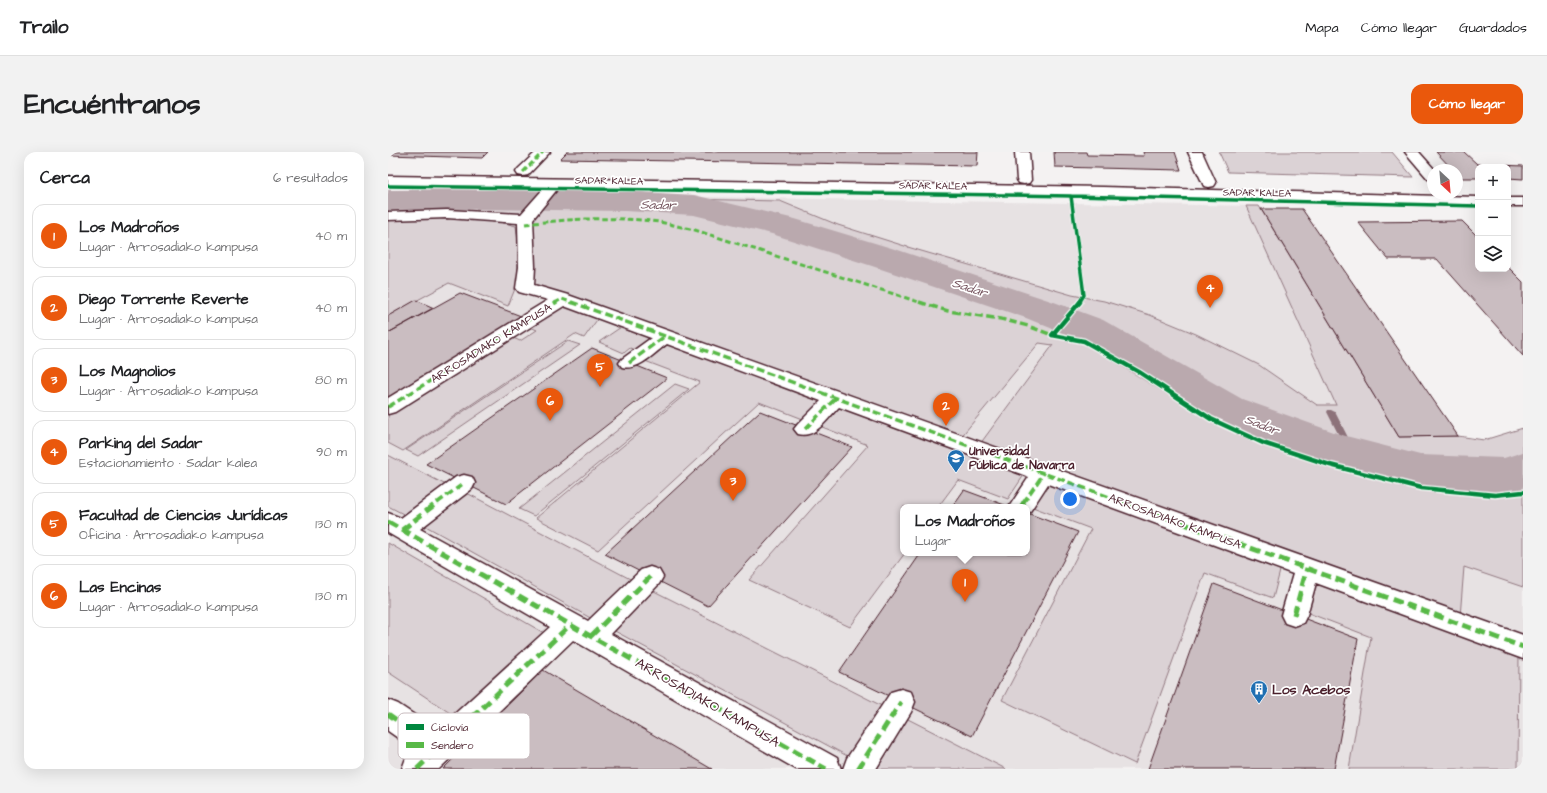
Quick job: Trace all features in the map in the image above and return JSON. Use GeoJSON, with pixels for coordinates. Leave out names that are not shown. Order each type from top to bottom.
{"type":"FeatureCollection","features":[{"type":"Feature","properties":{"kind":"street"},"geometry":{"type":"LineString","coordinates":[[523,172],[543,152]]}},
{"type":"Feature","properties":{"kind":"street"},"geometry":{"type":"LineString","coordinates":[[1022,152],[1024,180]]}},
{"type":"Feature","properties":{"kind":"street"},"geometry":{"type":"LineString","coordinates":[[1195,152],[1210,183]]}},
{"type":"Feature","properties":{"kind":"street"},"geometry":{"type":"LineString","coordinates":[[1412,152],[1427,169]]}},
{"type":"Feature","properties":{"kind":"street","name":"SADAR KALEA"},"geometry":{"type":"LineString","coordinates":[[388,169],[1427,188]]}},
{"type":"Feature","properties":{"kind":"street","name":"SADAR KALEA"},"geometry":{"type":"LineString","coordinates":[[388,180],[1103,191],[1475,201]]}},
{"type":"Feature","properties":{"kind":"street"},"geometry":{"type":"LineString","coordinates":[[556,182],[529,214],[525,288],[562,299]]}},
{"type":"Feature","properties":{"kind":"street"},"geometry":{"type":"LineString","coordinates":[[822,201],[824,187]]}},
{"type":"Feature","properties":{"kind":"street"},"geometry":{"type":"LineString","coordinates":[[1463,189],[1475,189]]}},
{"type":"Feature","properties":{"kind":"street"},"geometry":{"type":"LineString","coordinates":[[1511,190],[1523,190]]}},
{"type":"Feature","properties":{"kind":"street"},"geometry":{"type":"LineString","coordinates":[[1038,191],[1038,206]]}},
{"type":"Feature","properties":{"kind":"street"},"geometry":{"type":"LineString","coordinates":[[1103,191],[1106,207]]}},
{"type":"Feature","properties":{"kind":"street"},"geometry":{"type":"LineString","coordinates":[[1229,195],[1240,212]]}},
{"type":"Feature","properties":{"kind":"street"},"geometry":{"type":"LineString","coordinates":[[1511,202],[1523,202]]}},
{"type":"Feature","properties":{"kind":"street"},"geometry":{"type":"LineString","coordinates":[[388,216],[529,214]]}},
{"type":"Feature","properties":{"kind":"street","name":"ARROSADIAKO KAMPUSA"},"geometry":{"type":"LineString","coordinates":[[388,407],[562,299],[1523,647]]}},
{"type":"Feature","properties":{"kind":"street"},"geometry":{"type":"LineString","coordinates":[[629,363],[665,336]]}},
{"type":"Feature","properties":{"kind":"street"},"geometry":{"type":"LineString","coordinates":[[805,429],[836,398]]}},
{"type":"Feature","properties":{"kind":"street"},"geometry":{"type":"LineString","coordinates":[[1024,504],[1044,473]]}},
{"type":"Feature","properties":{"kind":"street","name":"ARROSADIAKO KAMPUSA"},"geometry":{"type":"LineString","coordinates":[[464,483],[395,526],[826,769]]}},
{"type":"Feature","properties":{"kind":"street"},"geometry":{"type":"LineString","coordinates":[[1294,615],[1307,568]]}},
{"type":"Feature","properties":{"kind":"street"},"geometry":{"type":"LineString","coordinates":[[481,713],[581,630],[650,577]]}},
{"type":"Feature","properties":{"kind":"street"},"geometry":{"type":"LineString","coordinates":[[858,769],[900,702]]}},
{"type":"Feature","properties":{"kind":"street"},"geometry":{"type":"LineString","coordinates":[[388,714],[398,721]]}},
{"type":"Feature","properties":{"kind":"street"},"geometry":{"type":"LineString","coordinates":[[417,769],[428,759]]}},
{"type":"Feature","properties":{"kind":"shaded area"},"geometry":{"type":"Polygon","coordinates":[[[1219,152],[1392,152],[1413,177],[1228,172],[1219,152]]]}},
{"type":"Feature","properties":{"kind":"shaded area","name":"Universidad Pública de Navarra"},"geometry":{"type":"Polygon","coordinates":[[[388,192],[1259,206],[1399,437],[1458,436],[1484,440],[1523,428],[1523,769],[388,769],[388,192]]]}},
{"type":"Feature","properties":{"kind":"shaded area"},"geometry":{"type":"Polygon","coordinates":[[[388,193],[780,201],[838,225],[911,248],[1072,295],[1104,301],[1150,315],[1196,334],[1259,365],[1317,405],[1336,405],[1246,206],[1259,206],[1399,437],[1458,436],[1484,440],[1523,428],[1523,587],[1464,567],[1460,617],[980,444],[1053,345],[1039,343],[960,438],[564,294],[534,286],[532,218],[513,213],[426,211],[388,214],[388,193]]]}},
{"type":"Feature","properties":{"kind":"shaded area"},"geometry":{"type":"Polygon","coordinates":[[[423,217],[482,219],[516,226],[519,250],[517,284],[508,306],[449,283],[388,316],[388,219],[423,217]]]}},
{"type":"Feature","properties":{"kind":"shaded area"},"geometry":{"type":"Polygon","coordinates":[[[563,304],[599,317],[584,338],[575,334],[403,451],[388,443],[388,415],[511,337],[520,341],[537,330],[528,326],[563,304]]]}},
{"type":"Feature","properties":{"kind":"shaded area"},"geometry":{"type":"Polygon","coordinates":[[[624,325],[654,338],[637,351],[630,348],[624,353],[599,342],[624,325]]]}},
{"type":"Feature","properties":{"kind":"shaded area"},"geometry":{"type":"Polygon","coordinates":[[[568,341],[580,345],[418,456],[406,450],[568,341]]]}},
{"type":"Feature","properties":{"kind":"shaded area"},"geometry":{"type":"Polygon","coordinates":[[[669,343],[823,400],[803,419],[759,402],[598,550],[536,518],[700,382],[645,361],[669,343]]]}},
{"type":"Feature","properties":{"kind":"shaded area"},"geometry":{"type":"Polygon","coordinates":[[[675,384],[689,389],[534,516],[519,509],[675,384]]]}},
{"type":"Feature","properties":{"kind":"shaded area"},"geometry":{"type":"Polygon","coordinates":[[[838,404],[1026,472],[1008,499],[958,480],[940,504],[900,504],[900,556],[903,556],[850,627],[749,580],[868,445],[817,425],[838,404]]]}},
{"type":"Feature","properties":{"kind":"shaded area"},"geometry":{"type":"Polygon","coordinates":[[[388,455],[450,487],[409,517],[388,506],[388,455]]]}},
{"type":"Feature","properties":{"kind":"shaded area"},"geometry":{"type":"Polygon","coordinates":[[[1045,480],[1281,567],[1273,598],[1205,573],[1135,764],[1002,700],[1091,529],[1030,506],[1045,480]]]}},
{"type":"Feature","properties":{"kind":"shaded area"},"geometry":{"type":"Polygon","coordinates":[[[465,492],[634,581],[594,620],[422,524],[465,492]]]}},
{"type":"Feature","properties":{"kind":"shaded area"},"geometry":{"type":"Polygon","coordinates":[[[388,543],[544,633],[460,713],[450,713],[388,672],[388,543]]]}},
{"type":"Feature","properties":{"kind":"shaded area"},"geometry":{"type":"Polygon","coordinates":[[[1311,577],[1519,653],[1518,769],[1349,769],[1371,637],[1303,611],[1311,577]]]}},
{"type":"Feature","properties":{"kind":"shaded area"},"geometry":{"type":"Polygon","coordinates":[[[650,589],[884,707],[851,758],[611,629],[650,589]]]}},
{"type":"Feature","properties":{"kind":"shaded area"},"geometry":{"type":"Polygon","coordinates":[[[902,716],[1006,769],[873,769],[902,716]]]}},
{"type":"Feature","properties":{"kind":"building"},"geometry":{"type":"Polygon","coordinates":[[[388,152],[488,152],[482,158],[388,155],[388,152]]]}},
{"type":"Feature","properties":{"kind":"building"},"geometry":{"type":"Polygon","coordinates":[[[567,152],[978,152],[977,166],[560,159],[567,152]]]}},
{"type":"Feature","properties":{"kind":"building"},"geometry":{"type":"Polygon","coordinates":[[[1054,152],[1086,152],[1087,155],[1144,156],[1143,152],[1175,152],[1181,170],[1055,167],[1054,152]]]}},
{"type":"Feature","properties":{"kind":"building"},"geometry":{"type":"Polygon","coordinates":[[[1436,152],[1464,152],[1477,164],[1475,164],[1475,178],[1463,178],[1463,164],[1447,164],[1436,152]]]}},
{"type":"Feature","properties":{"kind":"building"},"geometry":{"type":"Polygon","coordinates":[[[1511,165],[1523,166],[1523,179],[1511,178],[1511,165]]]}},
{"type":"Feature","properties":{"kind":"building"},"geometry":{"type":"Polygon","coordinates":[[[1261,209],[1302,209],[1458,436],[1399,437],[1261,209]]]}},
{"type":"Feature","properties":{"kind":"building"},"geometry":{"type":"Polygon","coordinates":[[[1462,221],[1475,234],[1475,272],[1511,272],[1511,270],[1523,282],[1523,356],[1437,259],[1388,259],[1358,222],[1462,221]]]}},
{"type":"Feature","properties":{"kind":"building"},"geometry":{"type":"Polygon","coordinates":[[[460,293],[521,316],[388,398],[388,333],[460,293]]]}},
{"type":"Feature","properties":{"kind":"building"},"geometry":{"type":"Polygon","coordinates":[[[416,300],[434,308],[388,333],[388,316],[416,300]]]}},
{"type":"Feature","properties":{"kind":"building"},"geometry":{"type":"Polygon","coordinates":[[[592,348],[667,378],[506,504],[426,464],[592,348]]]}},
{"type":"Feature","properties":{"kind":"building"},"geometry":{"type":"Polygon","coordinates":[[[760,411],[852,447],[708,606],[605,554],[760,411]]]}},
{"type":"Feature","properties":{"kind":"building"},"geometry":{"type":"Polygon","coordinates":[[[964,490],[1002,504],[954,504],[964,490]]]}},
{"type":"Feature","properties":{"kind":"building"},"geometry":{"type":"Polygon","coordinates":[[[1030,514],[1078,532],[972,736],[839,672],[919,556],[1030,556],[1030,514]]]}},
{"type":"Feature","properties":{"kind":"building","name":"Los Acebos"},"geometry":{"type":"Polygon","coordinates":[[[1214,584],[1358,639],[1334,769],[1148,769],[1214,584]]]}},
{"type":"Feature","properties":{"kind":"building"},"geometry":{"type":"Polygon","coordinates":[[[543,670],[712,769],[443,769],[453,759],[530,759],[530,713],[500,713],[543,670]]]}},
{"type":"Feature","properties":{"kind":"waterway","name":"Sadar"},"geometry":{"type":"LineString","coordinates":[[388,200],[484,199],[625,201],[694,205],[783,226],[885,258],[1040,310],[1089,329],[1226,410],[1330,449],[1420,473],[1505,476],[1523,470]]}},
{"type":"Feature","properties":{"kind":"waterway"},"geometry":{"type":"LineString","coordinates":[[1331,412],[1353,455]]}},
{"type":"Feature","properties":{"kind":"marked path"},"geometry":{"type":"LineString","coordinates":[[523,172],[543,152]]}},
{"type":"Feature","properties":{"kind":"marked path"},"geometry":{"type":"LineString","coordinates":[[525,224],[592,219],[642,220],[664,223],[695,230],[948,311],[1001,319],[1028,326],[1052,335]]}},
{"type":"Feature","properties":{"kind":"marked path"},"geometry":{"type":"LineString","coordinates":[[388,407],[562,299],[1523,647]]}},
{"type":"Feature","properties":{"kind":"marked path"},"geometry":{"type":"LineString","coordinates":[[629,363],[665,336]]}},
{"type":"Feature","properties":{"kind":"marked path"},"geometry":{"type":"LineString","coordinates":[[805,429],[836,398]]}},
{"type":"Feature","properties":{"kind":"marked path"},"geometry":{"type":"LineString","coordinates":[[1023,504],[1044,473]]}},
{"type":"Feature","properties":{"kind":"marked path"},"geometry":{"type":"LineString","coordinates":[[402,530],[464,483]]}},
{"type":"Feature","properties":{"kind":"marked path"},"geometry":{"type":"LineString","coordinates":[[388,522],[826,769]]}},
{"type":"Feature","properties":{"kind":"marked path"},"geometry":{"type":"LineString","coordinates":[[1294,615],[1307,568]]}},
{"type":"Feature","properties":{"kind":"marked path"},"geometry":{"type":"LineString","coordinates":[[591,636],[650,577]]}},
{"type":"Feature","properties":{"kind":"marked path"},"geometry":{"type":"LineString","coordinates":[[476,713],[570,625]]}},
{"type":"Feature","properties":{"kind":"marked path"},"geometry":{"type":"LineString","coordinates":[[858,769],[901,702]]}},
{"type":"Feature","properties":{"kind":"marked path"},"geometry":{"type":"LineString","coordinates":[[388,714],[398,721]]}},
{"type":"Feature","properties":{"kind":"marked path"},"geometry":{"type":"LineString","coordinates":[[417,769],[428,759]]}},
{"type":"Feature","properties":{"kind":"cycle path"},"geometry":{"type":"LineString","coordinates":[[388,186],[1071,196],[1475,206]]}},
{"type":"Feature","properties":{"kind":"cycle path"},"geometry":{"type":"LineString","coordinates":[[1052,335],[1079,304],[1084,295],[1071,196]]}},
{"type":"Feature","properties":{"kind":"cycle path"},"geometry":{"type":"LineString","coordinates":[[1052,335],[1084,341],[1139,372],[1211,419],[1263,443],[1330,465],[1421,488],[1495,495],[1523,492]]}},
{"type":"Feature","properties":{"kind":"place","name":"Parking del Sadar"},"geometry":{"type":"Point","coordinates":[1210,308]}},
{"type":"Feature","properties":{"kind":"place","name":"Facultad de Ciencias Jurídicas"},"geometry":{"type":"Point","coordinates":[600,387]}},
{"type":"Feature","properties":{"kind":"place","name":"Las Encinas"},"geometry":{"type":"Point","coordinates":[550,421]}},
{"type":"Feature","properties":{"kind":"place","name":"Diego Torrente Reverte"},"geometry":{"type":"Point","coordinates":[946,426]}},
{"type":"Feature","properties":{"kind":"place","name":"Universidad Pública de Navarra"},"geometry":{"type":"Point","coordinates":[956,473]}},
{"type":"Feature","properties":{"kind":"place","name":"Los Magnolios"},"geometry":{"type":"Point","coordinates":[733,501]}},
{"type":"Feature","properties":{"kind":"place","name":"Los Madroños"},"geometry":{"type":"Point","coordinates":[965,602]}},
{"type":"Feature","properties":{"kind":"place","name":"Los Acebos"},"geometry":{"type":"Point","coordinates":[1259,704]}}]}
